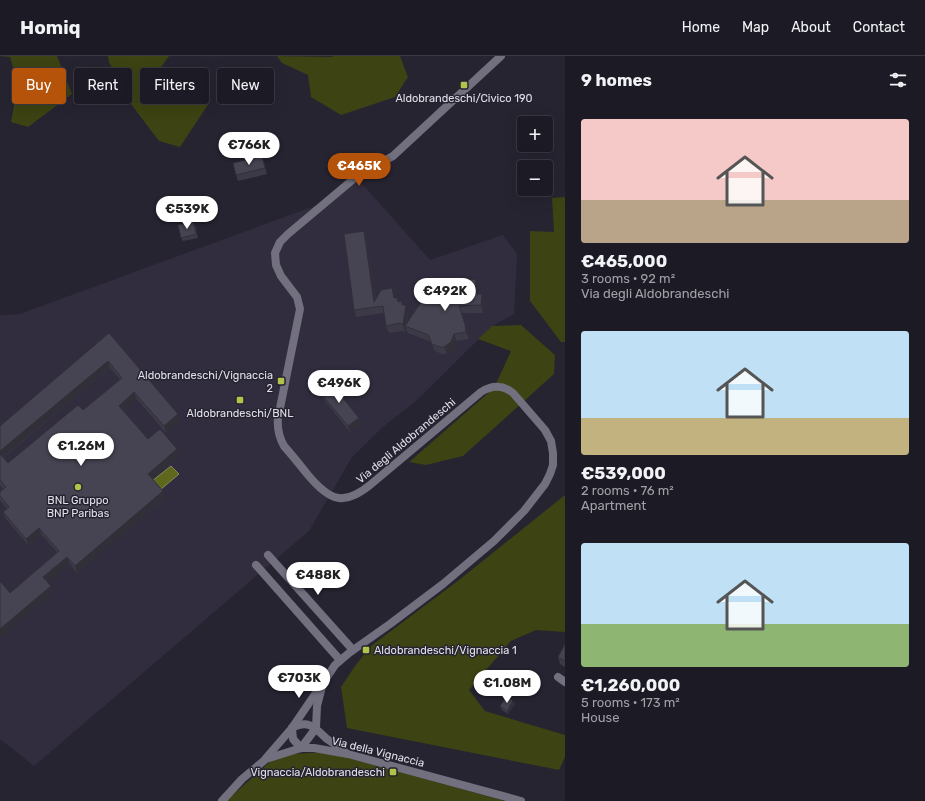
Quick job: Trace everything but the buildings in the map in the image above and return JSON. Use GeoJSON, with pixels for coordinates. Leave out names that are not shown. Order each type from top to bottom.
{"type":"FeatureCollection","features":[{"type":"Feature","properties":{"kind":"street","name":"Via degli Aldobrandeschi"},"geometry":{"type":"LineString","coordinates":[[316,728],[316,710],[323,683],[331,669],[353,650],[443,584],[506,530],[537,496],[548,480],[553,465],[553,448],[548,435],[513,392],[503,387],[491,387],[481,392],[361,493],[351,497],[341,498],[333,497],[324,492],[284,446],[279,434],[278,418],[300,309],[297,297],[278,268],[275,253],[278,246],[288,234],[356,177],[393,156],[501,56]]}},
{"type":"Feature","properties":{"kind":"street"},"geometry":{"type":"LineString","coordinates":[[268,555],[353,650]]}},
{"type":"Feature","properties":{"kind":"street"},"geometry":{"type":"LineString","coordinates":[[256,565],[340,660]]}},
{"type":"Feature","properties":{"kind":"street"},"geometry":{"type":"LineString","coordinates":[[266,758],[292,728],[323,683]]}},
{"type":"Feature","properties":{"kind":"street"},"geometry":{"type":"LineString","coordinates":[[292,728],[303,724],[316,728],[331,742],[348,754]]}},
{"type":"Feature","properties":{"kind":"street"},"geometry":{"type":"LineString","coordinates":[[292,728],[293,739],[301,748],[316,728]]}},
{"type":"Feature","properties":{"kind":"street","name":"Via della Vignaccia"},"geometry":{"type":"LineString","coordinates":[[222,801],[242,779],[266,758],[301,748],[314,748],[348,754],[521,801]]}},
{"type":"Feature","properties":{"kind":"shaded area"},"geometry":{"type":"Polygon","coordinates":[[[0,56],[57,56],[62,68],[13,68],[10,57],[0,56]]]}},
{"type":"Feature","properties":{"kind":"shaded area"},"geometry":{"type":"Polygon","coordinates":[[[108,56],[169,56],[160,68],[140,68],[140,104],[208,104],[180,147],[159,141],[131,104],[132,68],[112,68],[108,56]]]}},
{"type":"Feature","properties":{"kind":"shaded area"},"geometry":{"type":"Polygon","coordinates":[[[277,56],[400,56],[408,77],[395,97],[341,115],[311,97],[308,75],[282,63],[277,56]]]}},
{"type":"Feature","properties":{"kind":"shaded area"},"geometry":{"type":"Polygon","coordinates":[[[66,79],[72,94],[66,98],[66,79]]]}},
{"type":"Feature","properties":{"kind":"shaded area"},"geometry":{"type":"Polygon","coordinates":[[[14,104],[59,104],[28,127],[11,122],[14,104]]]}},
{"type":"Feature","properties":{"kind":"shaded area"},"geometry":{"type":"Polygon","coordinates":[[[356,177],[430,260],[503,235],[517,254],[514,314],[492,326],[417,400],[384,426],[352,457],[309,531],[34,766],[0,739],[0,315],[20,314],[328,201],[356,177]]]}},
{"type":"Feature","properties":{"kind":"shaded area"},"geometry":{"type":"Polygon","coordinates":[[[565,197],[565,342],[561,342],[530,301],[530,231],[554,232],[552,198],[565,197]]]}},
{"type":"Feature","properties":{"kind":"shaded area"},"geometry":{"type":"Polygon","coordinates":[[[521,325],[555,355],[554,374],[463,456],[426,465],[409,462],[494,388],[511,351],[478,339],[492,326],[521,325]]]}},
{"type":"Feature","properties":{"kind":"shaded area"},"geometry":{"type":"Polygon","coordinates":[[[171,466],[179,474],[160,490],[152,481],[171,466]]]}},
{"type":"Feature","properties":{"kind":"shaded area"},"geometry":{"type":"Polygon","coordinates":[[[565,495],[565,632],[536,630],[511,641],[469,690],[485,711],[565,735],[565,757],[559,770],[347,728],[341,687],[371,646],[459,580],[565,495]]]}},
{"type":"Feature","properties":{"kind":"shaded area"},"geometry":{"type":"Polygon","coordinates":[[[327,752],[505,801],[226,801],[272,760],[291,754],[327,752]]]}},
{"type":"Feature","properties":{"kind":"place","name":"Aldobrandeschi/Civico 190"},"geometry":{"type":"Point","coordinates":[464,85]}},
{"type":"Feature","properties":{"kind":"place","name":"Aldobrandeschi/Vignaccia 2"},"geometry":{"type":"Point","coordinates":[281,381]}},
{"type":"Feature","properties":{"kind":"place","name":"Aldobrandeschi/BNL"},"geometry":{"type":"Point","coordinates":[240,400]}},
{"type":"Feature","properties":{"kind":"place","name":"BNL Gruppo BNP Paribas"},"geometry":{"type":"Point","coordinates":[78,487]}},
{"type":"Feature","properties":{"kind":"place","name":"Aldobrandeschi/Vignaccia 1"},"geometry":{"type":"Point","coordinates":[366,650]}},
{"type":"Feature","properties":{"kind":"place","name":"Vignaccia/Aldobrandeschi"},"geometry":{"type":"Point","coordinates":[393,772]}}]}
